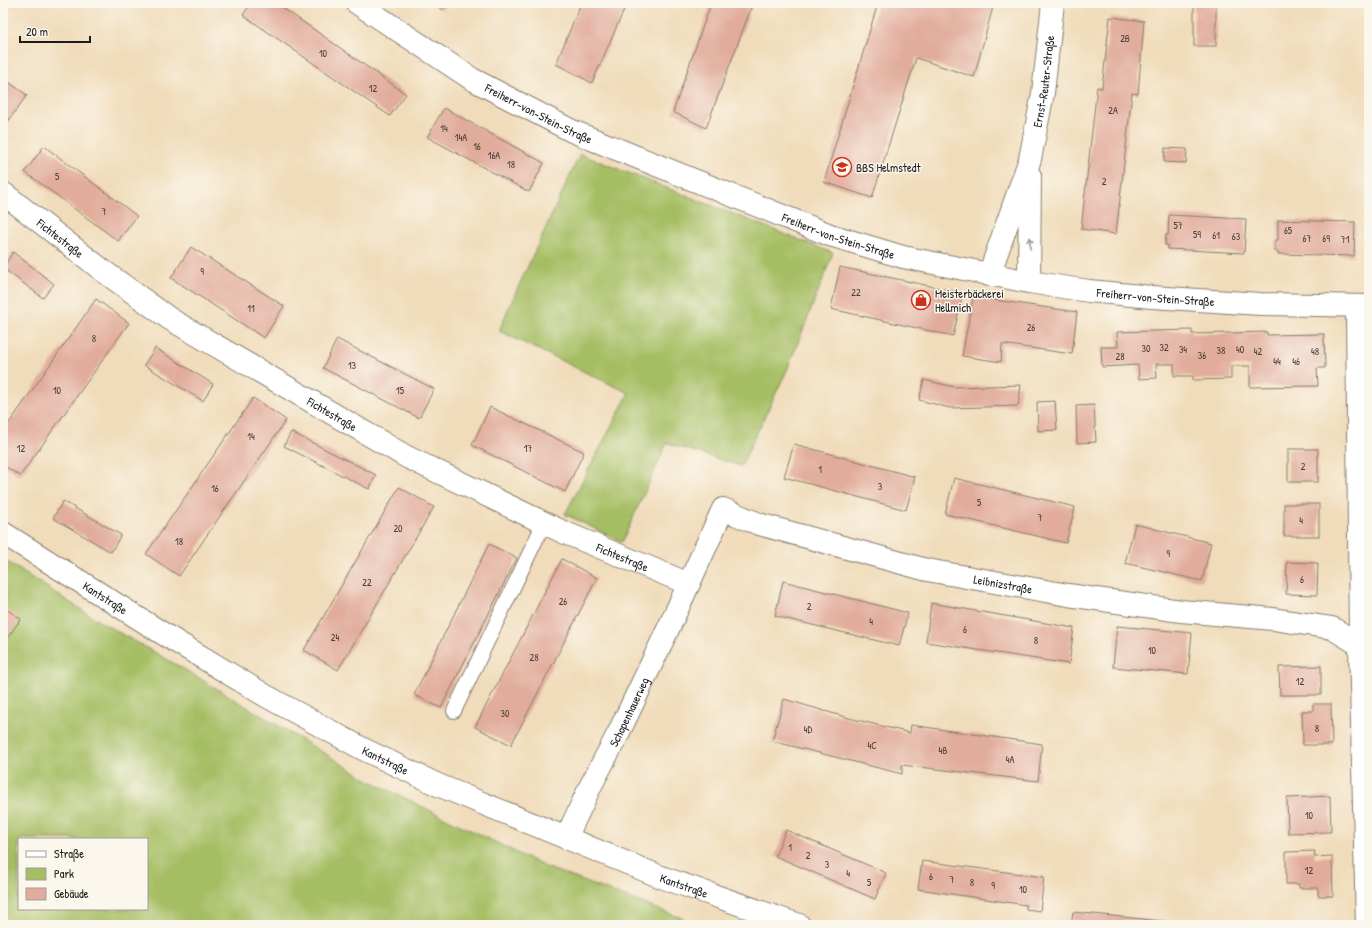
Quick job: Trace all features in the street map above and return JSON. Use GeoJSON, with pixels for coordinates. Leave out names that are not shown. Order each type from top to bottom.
{"type":"FeatureCollection","features":[{"type":"Feature","properties":{"kind":"street","name":"Freiherr-von-Stein-Straße"},"geometry":{"type":"LineString","coordinates":[[357,3],[472,79],[572,131],[830,236],[903,257],[989,275],[1089,291],[1152,297],[1260,304],[1363,306]]}},
{"type":"Feature","properties":{"kind":"street","name":"Ernst-Reuter-Straße"},"geometry":{"type":"LineString","coordinates":[[989,275],[1030,159],[1043,93],[1053,3]]}},
{"type":"Feature","properties":{"kind":"street","name":"Ernst-Reuter-Straße"},"geometry":{"type":"LineString","coordinates":[[1029,282],[1030,159]]}},
{"type":"Feature","properties":{"kind":"street","name":"Fichtestraße"},"geometry":{"type":"LineString","coordinates":[[3,193],[106,273],[170,319],[407,457],[562,532],[689,584]]}},
{"type":"Feature","properties":{"kind":"street"},"geometry":{"type":"LineString","coordinates":[[1363,306],[1367,925]]}},
{"type":"Feature","properties":{"kind":"street","name":"Leibnizstraße"},"geometry":{"type":"LineString","coordinates":[[689,584],[723,509],[759,524],[927,570],[1083,597],[1181,611],[1274,619],[1332,628],[1364,644]]}},
{"type":"Feature","properties":{"kind":"street","name":"Kantstraße"},"geometry":{"type":"LineString","coordinates":[[3,533],[162,633],[266,696],[363,749],[438,785],[661,877],[799,925]]}},
{"type":"Feature","properties":{"kind":"street","name":"Schopenhauerweg"},"geometry":{"type":"LineString","coordinates":[[566,838],[618,734],[689,584]]}},
{"type":"Feature","properties":{"kind":"lane"},"geometry":{"type":"LineString","coordinates":[[454,711],[544,523]]}},
{"type":"Feature","properties":{"kind":"green space"},"geometry":{"type":"Polygon","coordinates":[[[580,154],[833,253],[788,368],[741,466],[667,443],[622,542],[565,514],[629,393],[499,331],[580,154]]]}},
{"type":"Feature","properties":{"kind":"green space"},"geometry":{"type":"Polygon","coordinates":[[[3,559],[97,620],[184,669],[372,782],[548,868],[700,925],[3,925],[3,559]]]}},
{"type":"Feature","properties":{"kind":"building"},"geometry":{"type":"Polygon","coordinates":[[[251,3],[276,3],[406,94],[390,116],[243,15],[251,3]]]}},
{"type":"Feature","properties":{"kind":"building"},"geometry":{"type":"Polygon","coordinates":[[[433,3],[448,3],[442,10],[433,3]]]}},
{"type":"Feature","properties":{"kind":"building"},"geometry":{"type":"Polygon","coordinates":[[[581,3],[627,3],[592,83],[556,64],[581,3]]]}},
{"type":"Feature","properties":{"kind":"building"},"geometry":{"type":"Polygon","coordinates":[[[711,3],[753,3],[706,128],[673,112],[711,3]]]}},
{"type":"Feature","properties":{"kind":"building"},"geometry":{"type":"Polygon","coordinates":[[[878,3],[994,3],[974,77],[916,58],[872,198],[824,182],[878,3]]]}},
{"type":"Feature","properties":{"kind":"building"},"geometry":{"type":"Polygon","coordinates":[[[1194,3],[1216,3],[1216,46],[1194,46],[1194,3]]]}},
{"type":"Feature","properties":{"kind":"building"},"geometry":{"type":"Polygon","coordinates":[[[1110,17],[1144,21],[1138,94],[1132,93],[1116,234],[1081,229],[1097,87],[1102,88],[1110,17]]]}},
{"type":"Feature","properties":{"kind":"building"},"geometry":{"type":"Polygon","coordinates":[[[3,78],[27,95],[4,127],[3,126],[3,78]]]}},
{"type":"Feature","properties":{"kind":"building"},"geometry":{"type":"Polygon","coordinates":[[[444,108],[544,163],[529,192],[427,137],[444,108]]]}},
{"type":"Feature","properties":{"kind":"building"},"geometry":{"type":"Polygon","coordinates":[[[44,146],[137,216],[118,241],[25,172],[44,146]]]}},
{"type":"Feature","properties":{"kind":"building"},"geometry":{"type":"Polygon","coordinates":[[[1165,148],[1187,149],[1186,163],[1164,162],[1165,148]]]}},
{"type":"Feature","properties":{"kind":"building"},"geometry":{"type":"Polygon","coordinates":[[[1169,215],[1246,219],[1244,253],[1168,249],[1168,245],[1165,245],[1166,235],[1168,235],[1169,215]]]}},
{"type":"Feature","properties":{"kind":"building"},"geometry":{"type":"Polygon","coordinates":[[[1278,220],[1355,222],[1354,256],[1278,254],[1278,251],[1275,251],[1275,240],[1278,240],[1278,220]]]}},
{"type":"Feature","properties":{"kind":"building"},"geometry":{"type":"Polygon","coordinates":[[[191,247],[284,306],[264,338],[171,278],[191,247]]]}},
{"type":"Feature","properties":{"kind":"building"},"geometry":{"type":"Polygon","coordinates":[[[13,252],[54,284],[43,298],[3,268],[13,252]]]}},
{"type":"Feature","properties":{"kind":"building"},"geometry":{"type":"Polygon","coordinates":[[[840,267],[963,293],[953,336],[831,309],[840,267]]]}},
{"type":"Feature","properties":{"kind":"building"},"geometry":{"type":"Polygon","coordinates":[[[973,297],[1077,312],[1072,354],[1002,344],[1001,362],[962,356],[973,297]]]}},
{"type":"Feature","properties":{"kind":"building"},"geometry":{"type":"Polygon","coordinates":[[[96,299],[129,323],[20,476],[3,465],[3,432],[96,299]]]}},
{"type":"Feature","properties":{"kind":"building"},"geometry":{"type":"Polygon","coordinates":[[[1192,330],[1192,334],[1267,332],[1267,335],[1324,334],[1325,368],[1317,368],[1318,386],[1250,387],[1250,366],[1231,366],[1231,379],[1193,380],[1193,376],[1174,376],[1174,364],[1156,364],[1157,378],[1139,379],[1138,365],[1102,367],[1101,347],[1118,347],[1117,332],[1192,330]]]}},
{"type":"Feature","properties":{"kind":"building"},"geometry":{"type":"Polygon","coordinates":[[[337,339],[434,389],[419,418],[323,368],[337,339]]]}},
{"type":"Feature","properties":{"kind":"building"},"geometry":{"type":"Polygon","coordinates":[[[155,348],[213,384],[203,401],[144,365],[155,348]]]}},
{"type":"Feature","properties":{"kind":"building"},"geometry":{"type":"Polygon","coordinates":[[[924,380],[955,387],[1021,385],[1018,406],[950,408],[919,400],[924,380]]]}},
{"type":"Feature","properties":{"kind":"building"},"geometry":{"type":"Polygon","coordinates":[[[253,398],[286,420],[179,576],[146,554],[253,398]]]}},
{"type":"Feature","properties":{"kind":"building"},"geometry":{"type":"Polygon","coordinates":[[[1055,401],[1057,430],[1038,431],[1037,402],[1055,401]]]}},
{"type":"Feature","properties":{"kind":"building"},"geometry":{"type":"Polygon","coordinates":[[[1094,405],[1096,442],[1077,443],[1076,406],[1094,405]]]}},
{"type":"Feature","properties":{"kind":"building"},"geometry":{"type":"Polygon","coordinates":[[[490,407],[584,452],[565,492],[472,445],[490,407]]]}},
{"type":"Feature","properties":{"kind":"building"},"geometry":{"type":"Polygon","coordinates":[[[291,432],[376,475],[369,489],[284,446],[291,432]]]}},
{"type":"Feature","properties":{"kind":"building"},"geometry":{"type":"Polygon","coordinates":[[[794,444],[915,477],[906,510],[784,477],[794,444]]]}},
{"type":"Feature","properties":{"kind":"building"},"geometry":{"type":"Polygon","coordinates":[[[1288,449],[1318,449],[1318,482],[1288,482],[1288,449]]]}},
{"type":"Feature","properties":{"kind":"building"},"geometry":{"type":"Polygon","coordinates":[[[954,478],[1075,507],[1066,543],[945,514],[954,478]]]}},
{"type":"Feature","properties":{"kind":"building"},"geometry":{"type":"Polygon","coordinates":[[[399,487],[434,507],[338,670],[304,650],[399,487]]]}},
{"type":"Feature","properties":{"kind":"building"},"geometry":{"type":"Polygon","coordinates":[[[63,501],[121,535],[111,552],[53,518],[63,501]]]}},
{"type":"Feature","properties":{"kind":"building"},"geometry":{"type":"Polygon","coordinates":[[[1284,504],[1319,504],[1319,536],[1284,536],[1284,504]]]}},
{"type":"Feature","properties":{"kind":"building"},"geometry":{"type":"Polygon","coordinates":[[[1135,524],[1211,543],[1202,581],[1125,563],[1135,524]]]}},
{"type":"Feature","properties":{"kind":"building"},"geometry":{"type":"Polygon","coordinates":[[[489,544],[517,558],[441,708],[414,695],[489,544]]]}},
{"type":"Feature","properties":{"kind":"building"},"geometry":{"type":"Polygon","coordinates":[[[562,559],[597,578],[511,745],[475,727],[562,559]]]}},
{"type":"Feature","properties":{"kind":"building"},"geometry":{"type":"Polygon","coordinates":[[[1287,562],[1318,563],[1317,595],[1286,594],[1287,562]]]}},
{"type":"Feature","properties":{"kind":"building"},"geometry":{"type":"Polygon","coordinates":[[[783,581],[908,613],[899,646],[775,616],[783,581]]]}},
{"type":"Feature","properties":{"kind":"building"},"geometry":{"type":"Polygon","coordinates":[[[931,603],[1074,628],[1069,664],[926,642],[931,603]]]}},
{"type":"Feature","properties":{"kind":"building"},"geometry":{"type":"Polygon","coordinates":[[[3,607],[21,619],[3,644],[3,607]]]}},
{"type":"Feature","properties":{"kind":"building"},"geometry":{"type":"Polygon","coordinates":[[[1117,626],[1192,633],[1188,674],[1113,667],[1117,626]]]}},
{"type":"Feature","properties":{"kind":"building"},"geometry":{"type":"Polygon","coordinates":[[[1321,666],[1321,695],[1280,695],[1279,667],[1321,666]]]}},
{"type":"Feature","properties":{"kind":"building"},"geometry":{"type":"Polygon","coordinates":[[[784,699],[845,717],[910,733],[911,725],[1042,744],[1038,781],[902,765],[902,774],[772,741],[784,699]]]}},
{"type":"Feature","properties":{"kind":"building"},"geometry":{"type":"Polygon","coordinates":[[[1313,704],[1331,704],[1332,745],[1303,745],[1302,711],[1313,711],[1313,704]]]}},
{"type":"Feature","properties":{"kind":"building"},"geometry":{"type":"Polygon","coordinates":[[[1330,796],[1331,832],[1288,833],[1287,798],[1330,796]]]}},
{"type":"Feature","properties":{"kind":"building"},"geometry":{"type":"Polygon","coordinates":[[[786,830],[886,873],[875,899],[775,856],[786,830]]]}},
{"type":"Feature","properties":{"kind":"building"},"geometry":{"type":"Polygon","coordinates":[[[1315,851],[1314,857],[1332,856],[1333,896],[1318,896],[1318,888],[1299,888],[1299,884],[1286,884],[1286,852],[1315,851]]]}},
{"type":"Feature","properties":{"kind":"building"},"geometry":{"type":"Polygon","coordinates":[[[922,861],[1044,877],[1040,911],[1026,909],[1026,905],[918,889],[922,861]]]}},
{"type":"Feature","properties":{"kind":"building"},"geometry":{"type":"Polygon","coordinates":[[[1073,912],[1172,922],[1172,925],[1071,925],[1073,912]]]}},
{"type":"Feature","properties":{"kind":"place","name":"BBS Helmstedt"},"geometry":{"type":"Point","coordinates":[842,167]}},
{"type":"Feature","properties":{"kind":"place","name":"Meisterbäckerei Hellmich"},"geometry":{"type":"Point","coordinates":[921,300]}}]}
